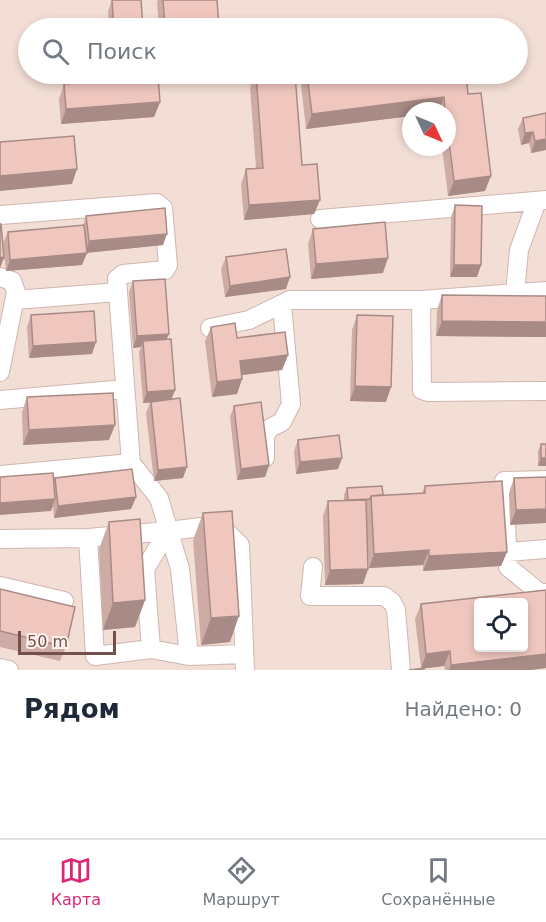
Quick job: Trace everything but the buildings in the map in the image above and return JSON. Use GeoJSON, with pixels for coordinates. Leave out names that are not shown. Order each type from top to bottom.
{"type":"FeatureCollection","features":[{"type":"Feature","properties":{"kind":"street"},"geometry":{"type":"LineString","coordinates":[[320,219],[541,200],[519,250],[514,293]]}},
{"type":"Feature","properties":{"kind":"street"},"geometry":{"type":"LineString","coordinates":[[0,214],[160,204],[167,268],[119,275],[118,292],[131,463],[159,498],[180,569],[189,656]]}},
{"type":"Feature","properties":{"kind":"street"},"geometry":{"type":"LineString","coordinates":[[0,277],[12,281],[16,292],[0,372]]}},
{"type":"Feature","properties":{"kind":"street"},"geometry":{"type":"LineString","coordinates":[[210,328],[249,320],[290,300],[421,300],[546,291]]}},
{"type":"Feature","properties":{"kind":"street"},"geometry":{"type":"LineString","coordinates":[[15,300],[118,292]]}},
{"type":"Feature","properties":{"kind":"street"},"geometry":{"type":"LineString","coordinates":[[421,300],[422,390],[428,392],[546,391]]}},
{"type":"Feature","properties":{"kind":"street"},"geometry":{"type":"LineString","coordinates":[[265,460],[265,435],[270,428],[282,422],[291,404],[282,305]]}},
{"type":"Feature","properties":{"kind":"street"},"geometry":{"type":"LineString","coordinates":[[0,400],[125,389]]}},
{"type":"Feature","properties":{"kind":"street"},"geometry":{"type":"LineString","coordinates":[[0,475],[131,463]]}},
{"type":"Feature","properties":{"kind":"street"},"geometry":{"type":"LineString","coordinates":[[546,480],[504,481],[508,567],[540,593],[546,593]]}},
{"type":"Feature","properties":{"kind":"street"},"geometry":{"type":"LineString","coordinates":[[0,539],[88,537],[219,525],[240,545],[244,662],[151,650],[95,663],[88,537]]}},
{"type":"Feature","properties":{"kind":"street"},"geometry":{"type":"LineString","coordinates":[[151,650],[145,568],[168,531]]}},
{"type":"Feature","properties":{"kind":"street"},"geometry":{"type":"LineString","coordinates":[[507,552],[546,549]]}},
{"type":"Feature","properties":{"kind":"street"},"geometry":{"type":"LineString","coordinates":[[313,567],[310,596],[384,596],[392,602],[396,610],[401,670]]}},
{"type":"Feature","properties":{"kind":"street"},"geometry":{"type":"LineString","coordinates":[[0,586],[64,602]]}},
{"type":"Feature","properties":{"kind":"street"},"geometry":{"type":"LineString","coordinates":[[0,668],[9,670]]}},
{"type":"Feature","properties":{"kind":"shaded area"},"geometry":{"type":"Polygon","coordinates":[[[0,0],[546,0],[546,670],[0,670],[0,0]]]}}]}
